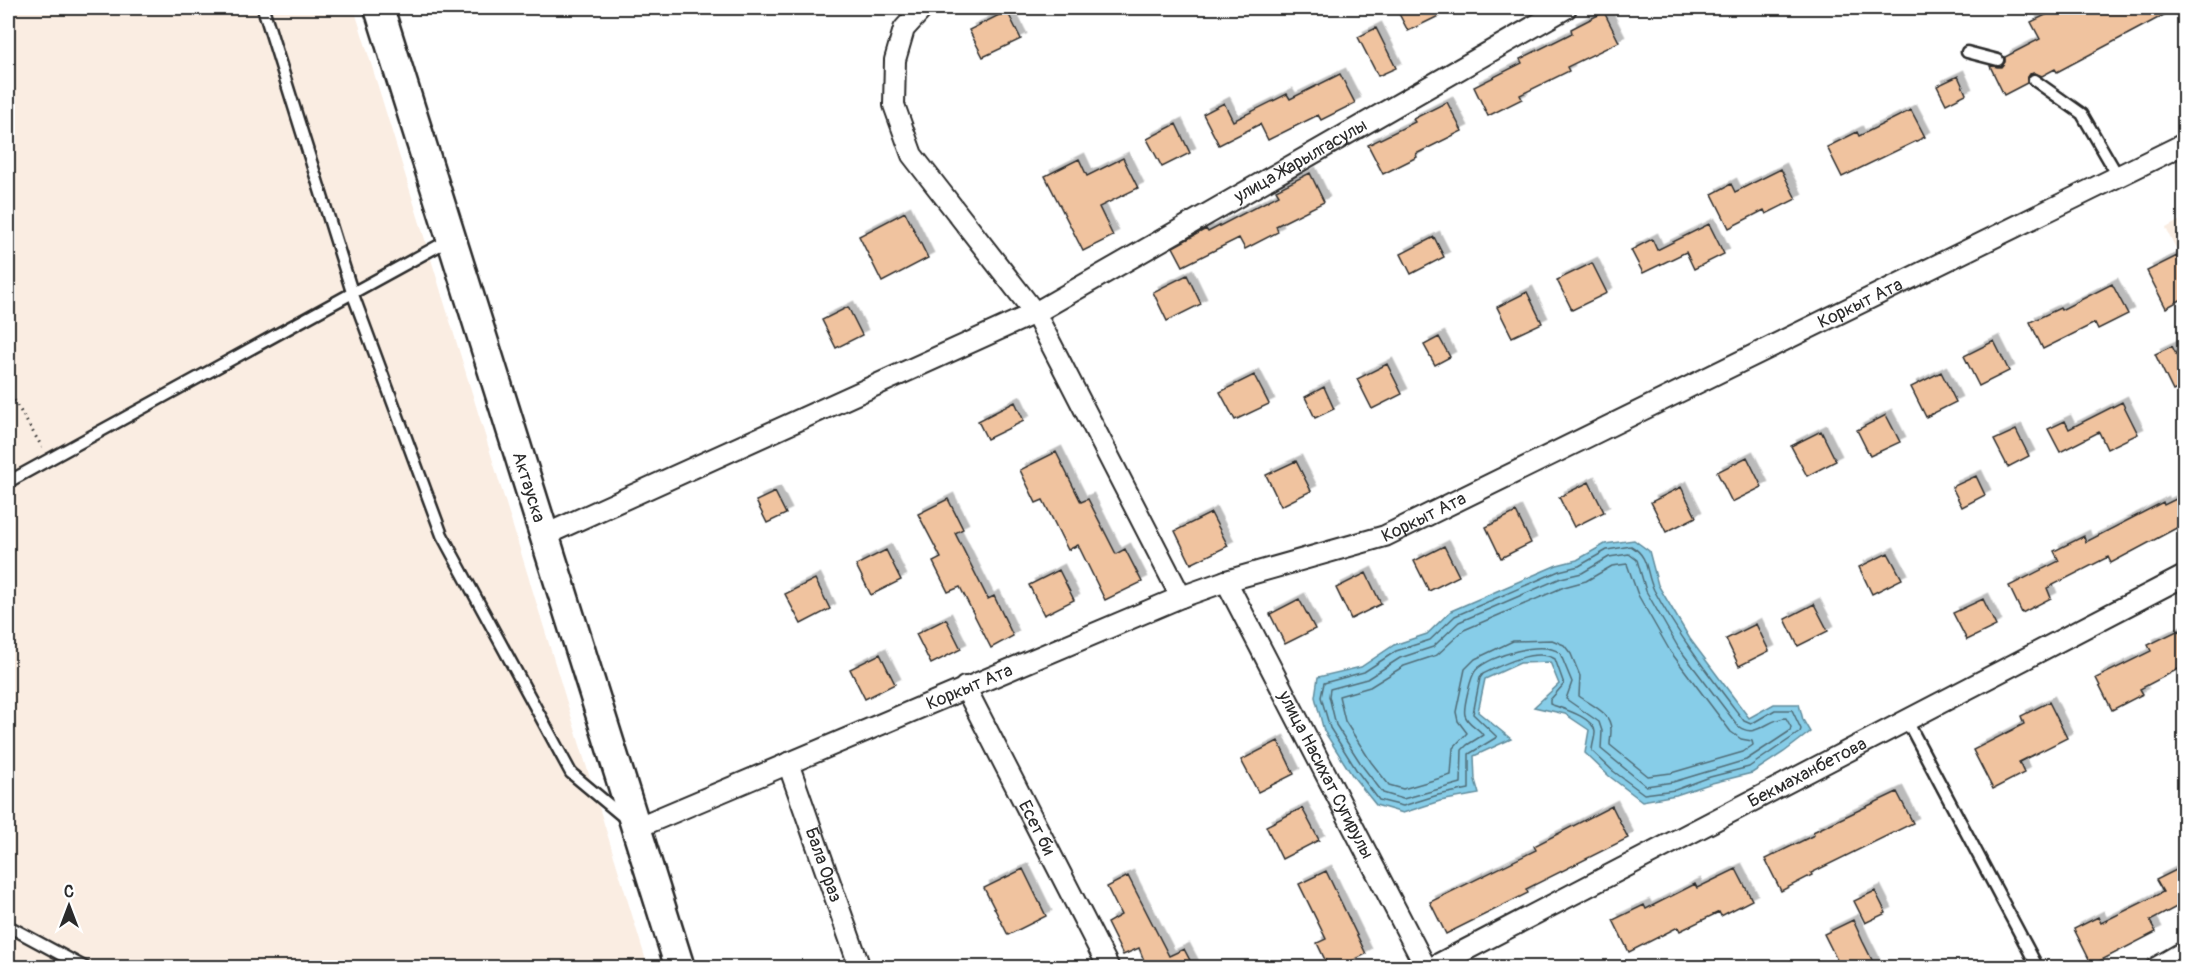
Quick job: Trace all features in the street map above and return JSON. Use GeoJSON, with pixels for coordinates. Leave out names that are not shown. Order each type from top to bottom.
{"type":"FeatureCollection","features":[{"type":"Feature","properties":{"kind":"main road","name":"Актауска"},"geometry":{"type":"LineString","coordinates":[[379,8],[680,968]]}},
{"type":"Feature","properties":{"kind":"street"},"geometry":{"type":"LineString","coordinates":[[923,8],[904,29],[895,60],[894,105],[912,155],[1035,313],[1181,597]]}},
{"type":"Feature","properties":{"kind":"street","name":"улица Жарылгасулы"},"geometry":{"type":"LineString","coordinates":[[545,535],[1035,313],[1566,8]]}},
{"type":"Feature","properties":{"kind":"street","name":"Коркыт Ата"},"geometry":{"type":"LineString","coordinates":[[636,828],[1181,597],[1226,581],[1385,536],[2184,144]]}},
{"type":"Feature","properties":{"kind":"street","name":"Бекмаханбетова"},"geometry":{"type":"LineString","coordinates":[[1428,968],[2184,576]]}},
{"type":"Feature","properties":{"kind":"street","name":"улица Насихат Сугирулы"},"geometry":{"type":"LineString","coordinates":[[1226,581],[1428,968]]}},
{"type":"Feature","properties":{"kind":"street","name":"Есет би"},"geometry":{"type":"LineString","coordinates":[[965,687],[1109,968]]}},
{"type":"Feature","properties":{"kind":"street","name":"Бала Ораз"},"geometry":{"type":"LineString","coordinates":[[788,763],[860,968]]}},
{"type":"Feature","properties":{"kind":"street"},"geometry":{"type":"LineString","coordinates":[[2156,968],[2184,952]]}},
{"type":"Feature","properties":{"kind":"lane"},"geometry":{"type":"LineString","coordinates":[[263,8],[352,292],[442,535],[571,773],[636,828]]}},
{"type":"Feature","properties":{"kind":"lane"},"geometry":{"type":"LineString","coordinates":[[1967,52],[1998,60]]}},
{"type":"Feature","properties":{"kind":"lane"},"geometry":{"type":"LineString","coordinates":[[2034,80],[2082,114],[2118,176]]}},
{"type":"Feature","properties":{"kind":"lane"},"geometry":{"type":"LineString","coordinates":[[8,482],[452,238]]}},
{"type":"Feature","properties":{"kind":"lane"},"geometry":{"type":"LineString","coordinates":[[1906,719],[2038,968]]}},
{"type":"Feature","properties":{"kind":"lane"},"geometry":{"type":"LineString","coordinates":[[8,926],[86,968]]}},
{"type":"Feature","properties":{"kind":"path"},"geometry":{"type":"LineString","coordinates":[[8,390],[49,459]]}},
{"type":"Feature","properties":{"kind":"shaded area"},"geometry":{"type":"Polygon","coordinates":[[[8,8],[354,8],[648,967],[8,967],[8,8]]]}},
{"type":"Feature","properties":{"kind":"shaded area"},"geometry":{"type":"Polygon","coordinates":[[[2184,218],[2184,265],[2166,228],[2184,218]]]}},
{"type":"Feature","properties":{"kind":"water"},"geometry":{"type":"Polygon","coordinates":[[[1634,540],[1649,551],[1658,585],[1690,639],[1749,718],[1774,704],[1799,704],[1803,720],[1810,732],[1752,773],[1676,795],[1642,801],[1609,776],[1585,753],[1589,730],[1565,714],[1534,707],[1559,684],[1550,662],[1520,663],[1485,679],[1478,712],[1511,739],[1474,756],[1475,780],[1479,794],[1440,801],[1403,813],[1376,805],[1352,775],[1324,731],[1315,697],[1318,677],[1361,667],[1394,645],[1427,634],[1451,611],[1557,565],[1577,560],[1605,544],[1634,540]]]}},
{"type":"Feature","properties":{"kind":"building"},"geometry":{"type":"Polygon","coordinates":[[[1396,8],[1455,8],[1408,31],[1396,8]]]}},
{"type":"Feature","properties":{"kind":"building"},"geometry":{"type":"Polygon","coordinates":[[[2060,8],[2177,8],[2057,72],[2055,69],[2042,76],[2035,73],[2030,74],[2027,83],[2004,95],[1990,66],[2001,67],[2005,62],[2005,57],[2040,39],[2031,22],[2060,8]]]}},
{"type":"Feature","properties":{"kind":"building"},"geometry":{"type":"Polygon","coordinates":[[[1007,11],[1021,39],[983,57],[969,30],[1007,11]]]}},
{"type":"Feature","properties":{"kind":"building"},"geometry":{"type":"Polygon","coordinates":[[[1604,12],[1619,42],[1567,67],[1569,71],[1520,95],[1522,99],[1488,116],[1474,87],[1522,63],[1520,59],[1572,33],[1571,29],[1604,12]]]}},
{"type":"Feature","properties":{"kind":"building"},"geometry":{"type":"Polygon","coordinates":[[[1376,28],[1396,68],[1378,76],[1358,37],[1376,28]]]}},
{"type":"Feature","properties":{"kind":"building"},"geometry":{"type":"Polygon","coordinates":[[[1340,74],[1355,103],[1321,120],[1318,115],[1268,140],[1260,124],[1219,145],[1203,114],[1224,103],[1233,121],[1287,94],[1290,99],[1340,74]]]}},
{"type":"Feature","properties":{"kind":"building"},"geometry":{"type":"Polygon","coordinates":[[[1958,76],[1966,94],[1946,104],[1937,86],[1958,76]]]}},
{"type":"Feature","properties":{"kind":"building"},"geometry":{"type":"Polygon","coordinates":[[[1447,102],[1462,131],[1383,174],[1368,145],[1415,122],[1413,119],[1447,102]]]}},
{"type":"Feature","properties":{"kind":"building"},"geometry":{"type":"Polygon","coordinates":[[[1911,110],[1925,137],[1842,177],[1827,147],[1857,132],[1859,136],[1911,110]]]}},
{"type":"Feature","properties":{"kind":"building"},"geometry":{"type":"Polygon","coordinates":[[[1176,124],[1190,153],[1162,167],[1147,139],[1176,124]]]}},
{"type":"Feature","properties":{"kind":"building"},"geometry":{"type":"Polygon","coordinates":[[[1123,158],[1138,188],[1099,207],[1113,236],[1083,251],[1045,176],[1079,159],[1087,176],[1123,158]]]}},
{"type":"Feature","properties":{"kind":"building"},"geometry":{"type":"Polygon","coordinates":[[[1781,169],[1796,199],[1766,214],[1764,210],[1729,228],[1712,194],[1731,184],[1735,192],[1781,169]]]}},
{"type":"Feature","properties":{"kind":"building"},"geometry":{"type":"Polygon","coordinates":[[[1310,173],[1324,202],[1276,226],[1278,232],[1245,249],[1239,238],[1183,266],[1173,247],[1206,229],[1208,232],[1279,195],[1276,190],[1310,173]]]}},
{"type":"Feature","properties":{"kind":"building"},"geometry":{"type":"Polygon","coordinates":[[[905,212],[928,258],[882,282],[859,236],[905,212]]]}},
{"type":"Feature","properties":{"kind":"building"},"geometry":{"type":"Polygon","coordinates":[[[1709,224],[1724,254],[1694,269],[1686,252],[1643,273],[1631,250],[1652,239],[1657,250],[1709,224]]]}},
{"type":"Feature","properties":{"kind":"building"},"geometry":{"type":"Polygon","coordinates":[[[1434,237],[1444,257],[1411,274],[1401,254],[1434,237]]]}},
{"type":"Feature","properties":{"kind":"building"},"geometry":{"type":"Polygon","coordinates":[[[2177,256],[2184,271],[2184,298],[2166,308],[2147,271],[2177,256]]]}},
{"type":"Feature","properties":{"kind":"building"},"geometry":{"type":"Polygon","coordinates":[[[1592,263],[1607,293],[1572,310],[1557,280],[1592,263]]]}},
{"type":"Feature","properties":{"kind":"building"},"geometry":{"type":"Polygon","coordinates":[[[1187,275],[1201,304],[1167,321],[1153,292],[1187,275]]]}},
{"type":"Feature","properties":{"kind":"building"},"geometry":{"type":"Polygon","coordinates":[[[2112,284],[2128,314],[2098,329],[2095,323],[2043,349],[2030,322],[2060,308],[2061,310],[2112,284]]]}},
{"type":"Feature","properties":{"kind":"building"},"geometry":{"type":"Polygon","coordinates":[[[1527,292],[1542,323],[1512,337],[1497,307],[1527,292]]]}},
{"type":"Feature","properties":{"kind":"building"},"geometry":{"type":"Polygon","coordinates":[[[848,307],[862,335],[836,348],[822,320],[848,307]]]}},
{"type":"Feature","properties":{"kind":"building"},"geometry":{"type":"Polygon","coordinates":[[[1439,337],[1450,357],[1435,365],[1424,345],[1439,337]]]}},
{"type":"Feature","properties":{"kind":"building"},"geometry":{"type":"Polygon","coordinates":[[[1994,341],[2009,371],[1979,386],[1964,356],[1994,341]]]}},
{"type":"Feature","properties":{"kind":"building"},"geometry":{"type":"Polygon","coordinates":[[[2172,346],[2184,371],[2184,386],[2173,391],[2155,354],[2172,346]]]}},
{"type":"Feature","properties":{"kind":"building"},"geometry":{"type":"Polygon","coordinates":[[[1387,364],[1402,394],[1372,409],[1357,379],[1387,364]]]}},
{"type":"Feature","properties":{"kind":"building"},"geometry":{"type":"Polygon","coordinates":[[[1941,372],[1956,402],[1926,417],[1911,387],[1941,372]]]}},
{"type":"Feature","properties":{"kind":"building"},"geometry":{"type":"Polygon","coordinates":[[[1254,375],[1269,404],[1235,420],[1220,392],[1254,375]]]}},
{"type":"Feature","properties":{"kind":"building"},"geometry":{"type":"Polygon","coordinates":[[[1324,387],[1334,409],[1315,418],[1305,397],[1324,387]]]}},
{"type":"Feature","properties":{"kind":"building"},"geometry":{"type":"Polygon","coordinates":[[[1015,402],[1024,421],[987,439],[978,421],[1015,402]]]}},
{"type":"Feature","properties":{"kind":"building"},"geometry":{"type":"Polygon","coordinates":[[[2122,402],[2138,434],[2107,449],[2099,432],[2060,452],[2048,429],[2065,421],[2069,429],[2122,402]]]}},
{"type":"Feature","properties":{"kind":"building"},"geometry":{"type":"Polygon","coordinates":[[[1886,415],[1900,442],[1870,456],[1857,430],[1886,415]]]}},
{"type":"Feature","properties":{"kind":"building"},"geometry":{"type":"Polygon","coordinates":[[[2016,430],[2029,456],[2008,467],[1994,440],[2016,430]]]}},
{"type":"Feature","properties":{"kind":"building"},"geometry":{"type":"Polygon","coordinates":[[[1821,431],[1836,461],[1807,476],[1791,446],[1821,431]]]}},
{"type":"Feature","properties":{"kind":"building"},"geometry":{"type":"Polygon","coordinates":[[[1056,452],[1081,502],[1088,499],[1116,554],[1125,549],[1142,582],[1105,600],[1078,545],[1068,550],[1043,500],[1036,503],[1020,470],[1056,452]]]}},
{"type":"Feature","properties":{"kind":"building"},"geometry":{"type":"Polygon","coordinates":[[[1747,457],[1762,487],[1732,502],[1717,472],[1747,457]]]}},
{"type":"Feature","properties":{"kind":"building"},"geometry":{"type":"Polygon","coordinates":[[[1296,461],[1311,491],[1281,506],[1266,475],[1296,461]]]}},
{"type":"Feature","properties":{"kind":"building"},"geometry":{"type":"Polygon","coordinates":[[[1976,476],[1985,495],[1962,507],[1952,487],[1976,476]]]}},
{"type":"Feature","properties":{"kind":"building"},"geometry":{"type":"Polygon","coordinates":[[[1589,482],[1604,512],[1574,527],[1559,497],[1589,482]]]}},
{"type":"Feature","properties":{"kind":"building"},"geometry":{"type":"Polygon","coordinates":[[[1681,487],[1696,517],[1666,532],[1651,502],[1681,487]]]}},
{"type":"Feature","properties":{"kind":"building"},"geometry":{"type":"Polygon","coordinates":[[[775,492],[786,514],[767,523],[756,501],[775,492]]]}},
{"type":"Feature","properties":{"kind":"building"},"geometry":{"type":"Polygon","coordinates":[[[2184,495],[2184,524],[2111,563],[2108,557],[2047,588],[2051,598],[2022,613],[2009,586],[2059,561],[2054,551],[2084,536],[2086,542],[2163,502],[2164,505],[2184,495]]]}},
{"type":"Feature","properties":{"kind":"building"},"geometry":{"type":"Polygon","coordinates":[[[948,499],[963,529],[955,533],[988,599],[994,596],[1013,636],[991,648],[960,587],[948,592],[933,562],[941,558],[918,514],[948,499]]]}},
{"type":"Feature","properties":{"kind":"building"},"geometry":{"type":"Polygon","coordinates":[[[1516,512],[1531,543],[1501,558],[1486,527],[1516,512]]]}},
{"type":"Feature","properties":{"kind":"building"},"geometry":{"type":"Polygon","coordinates":[[[1211,513],[1228,546],[1191,564],[1175,531],[1211,513]]]}},
{"type":"Feature","properties":{"kind":"building"},"geometry":{"type":"Polygon","coordinates":[[[1444,546],[1459,576],[1429,591],[1414,561],[1444,546]]]}},
{"type":"Feature","properties":{"kind":"building"},"geometry":{"type":"Polygon","coordinates":[[[886,550],[901,580],[871,595],[856,565],[886,550]]]}},
{"type":"Feature","properties":{"kind":"building"},"geometry":{"type":"Polygon","coordinates":[[[1888,553],[1902,579],[1872,594],[1859,567],[1888,553]]]}},
{"type":"Feature","properties":{"kind":"building"},"geometry":{"type":"Polygon","coordinates":[[[1059,570],[1074,600],[1044,615],[1029,585],[1059,570]]]}},
{"type":"Feature","properties":{"kind":"building"},"geometry":{"type":"Polygon","coordinates":[[[1366,573],[1381,604],[1351,619],[1336,588],[1366,573]]]}},
{"type":"Feature","properties":{"kind":"building"},"geometry":{"type":"Polygon","coordinates":[[[815,579],[830,609],[801,624],[785,594],[815,579]]]}},
{"type":"Feature","properties":{"kind":"building"},"geometry":{"type":"Polygon","coordinates":[[[1299,599],[1315,629],[1285,644],[1270,614],[1299,599]]]}},
{"type":"Feature","properties":{"kind":"building"},"geometry":{"type":"Polygon","coordinates":[[[1983,599],[1996,626],[1967,640],[1953,613],[1983,599]]]}},
{"type":"Feature","properties":{"kind":"building"},"geometry":{"type":"Polygon","coordinates":[[[1814,604],[1828,631],[1798,646],[1785,619],[1814,604]]]}},
{"type":"Feature","properties":{"kind":"building"},"geometry":{"type":"Polygon","coordinates":[[[946,619],[961,649],[931,664],[916,634],[946,619]]]}},
{"type":"Feature","properties":{"kind":"building"},"geometry":{"type":"Polygon","coordinates":[[[1756,624],[1769,651],[1739,666],[1726,639],[1756,624]]]}},
{"type":"Feature","properties":{"kind":"building"},"geometry":{"type":"Polygon","coordinates":[[[2179,630],[2184,641],[2184,666],[2140,689],[2143,694],[2112,710],[2096,678],[2151,651],[2148,645],[2179,630]]]}},
{"type":"Feature","properties":{"kind":"building"},"geometry":{"type":"Polygon","coordinates":[[[880,654],[895,684],[865,699],[850,669],[880,654]]]}},
{"type":"Feature","properties":{"kind":"building"},"geometry":{"type":"Polygon","coordinates":[[[2049,702],[2067,738],[2019,762],[2024,773],[1993,789],[1973,750],[2024,724],[2021,716],[2049,702]]]}},
{"type":"Feature","properties":{"kind":"building"},"geometry":{"type":"Polygon","coordinates":[[[1278,741],[1294,774],[1258,792],[1241,760],[1278,741]]]}},
{"type":"Feature","properties":{"kind":"building"},"geometry":{"type":"Polygon","coordinates":[[[1897,792],[1913,823],[1811,873],[1812,875],[1781,891],[1765,859],[1814,835],[1813,832],[1897,792]]]}},
{"type":"Feature","properties":{"kind":"building"},"geometry":{"type":"Polygon","coordinates":[[[1612,806],[1628,838],[1526,889],[1528,893],[1446,934],[1430,902],[1536,850],[1534,846],[1612,806]]]}},
{"type":"Feature","properties":{"kind":"building"},"geometry":{"type":"Polygon","coordinates":[[[1302,808],[1319,840],[1282,859],[1266,826],[1302,808]]]}},
{"type":"Feature","properties":{"kind":"building"},"geometry":{"type":"Polygon","coordinates":[[[2180,868],[2184,877],[2184,903],[2150,921],[2156,932],[2092,965],[2074,929],[2098,917],[2101,923],[2163,892],[2156,880],[2180,868]]]}},
{"type":"Feature","properties":{"kind":"building"},"geometry":{"type":"Polygon","coordinates":[[[1023,869],[1046,916],[1008,935],[984,888],[1023,869]]]}},
{"type":"Feature","properties":{"kind":"building"},"geometry":{"type":"Polygon","coordinates":[[[1736,869],[1752,900],[1721,916],[1719,912],[1680,931],[1678,927],[1629,952],[1613,920],[1644,905],[1646,909],[1695,884],[1697,888],[1736,869]]]}},
{"type":"Feature","properties":{"kind":"building"},"geometry":{"type":"Polygon","coordinates":[[[1326,871],[1366,954],[1338,968],[1329,968],[1317,943],[1326,939],[1299,884],[1326,871]]]}},
{"type":"Feature","properties":{"kind":"building"},"geometry":{"type":"Polygon","coordinates":[[[1128,876],[1169,956],[1184,949],[1194,968],[1147,968],[1139,948],[1123,955],[1107,923],[1121,915],[1107,887],[1128,876]]]}},
{"type":"Feature","properties":{"kind":"building"},"geometry":{"type":"Polygon","coordinates":[[[1875,891],[1886,913],[1865,923],[1854,901],[1875,891]]]}},
{"type":"Feature","properties":{"kind":"building"},"geometry":{"type":"Polygon","coordinates":[[[1853,920],[1876,968],[1841,968],[1824,934],[1853,920]]]}}]}
